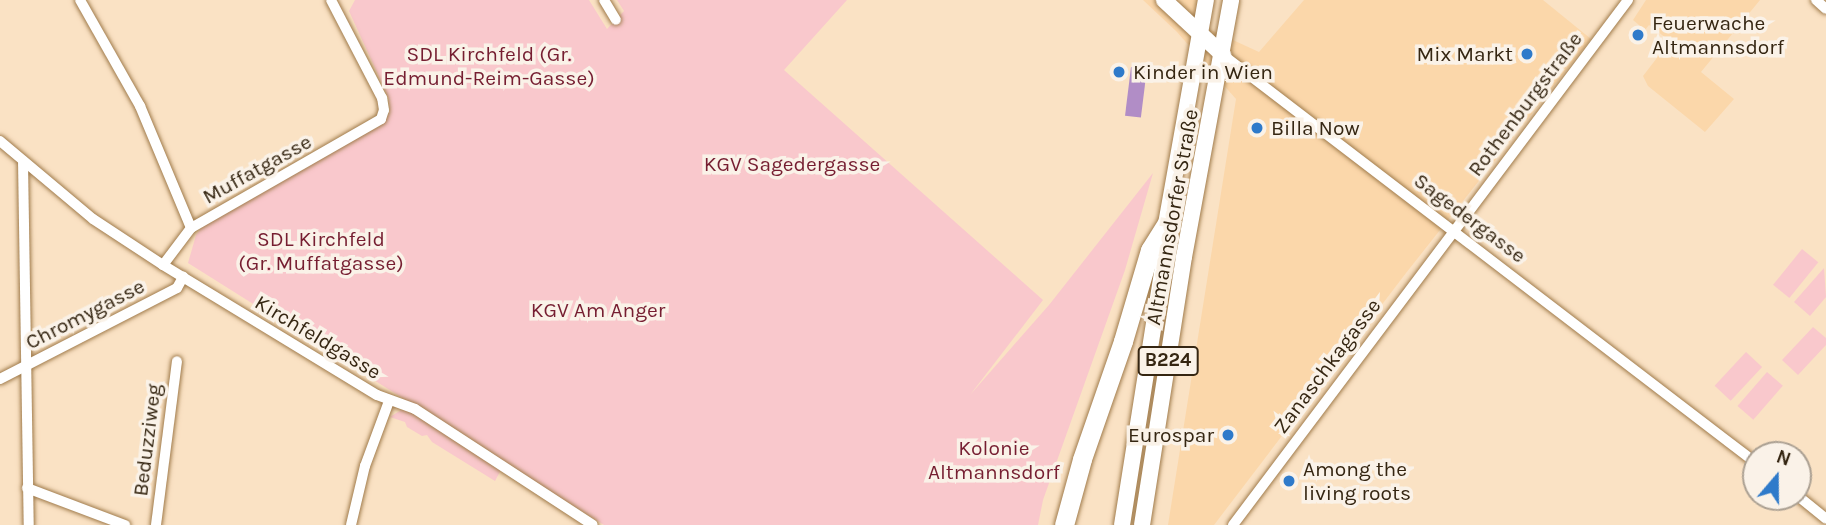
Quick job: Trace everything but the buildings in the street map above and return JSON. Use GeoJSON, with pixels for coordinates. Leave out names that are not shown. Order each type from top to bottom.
{"type":"FeatureCollection","features":[{"type":"Feature","properties":{"kind":"highway"},"geometry":{"type":"LineString","coordinates":[[1064,525],[1082,458],[1123,341],[1150,250],[1166,225]]}},
{"type":"Feature","properties":{"kind":"main road","name":"Sagedergasse"},"geometry":{"type":"LineString","coordinates":[[1164,0],[1223,55]]}},
{"type":"Feature","properties":{"kind":"main road","name":"Altmannsdorfer Straße"},"geometry":{"type":"LineString","coordinates":[[1122,525],[1165,253],[1166,225],[1206,0]]}},
{"type":"Feature","properties":{"kind":"main road","name":"Altmannsdorfer Straße"},"geometry":{"type":"LineString","coordinates":[[1142,525],[1184,257],[1231,0]]}},
{"type":"Feature","properties":{"kind":"street"},"geometry":{"type":"LineString","coordinates":[[80,0],[140,106],[191,228]]}},
{"type":"Feature","properties":{"kind":"street","name":"Muffatgasse"},"geometry":{"type":"LineString","coordinates":[[163,265],[191,228],[381,119],[384,110],[382,98],[331,0]]}},
{"type":"Feature","properties":{"kind":"street"},"geometry":{"type":"LineString","coordinates":[[604,0],[616,20]]}},
{"type":"Feature","properties":{"kind":"street","name":"Rothenburgstraße"},"geometry":{"type":"LineString","coordinates":[[1452,230],[1628,0]]}},
{"type":"Feature","properties":{"kind":"street"},"geometry":{"type":"LineString","coordinates":[[1816,0],[1826,9]]}},
{"type":"Feature","properties":{"kind":"street","name":"Sagedergasse"},"geometry":{"type":"LineString","coordinates":[[1223,55],[1742,452]]}},
{"type":"Feature","properties":{"kind":"street","name":"Kirchfeldgasse"},"geometry":{"type":"LineString","coordinates":[[0,141],[93,219],[163,265],[389,401],[415,409],[593,525]]}},
{"type":"Feature","properties":{"kind":"street"},"geometry":{"type":"LineString","coordinates":[[23,161],[29,525]]}},
{"type":"Feature","properties":{"kind":"street","name":"Zanaschkagasse"},"geometry":{"type":"LineString","coordinates":[[1233,525],[1452,230]]}},
{"type":"Feature","properties":{"kind":"street","name":"Chromygasse"},"geometry":{"type":"LineString","coordinates":[[0,379],[177,288],[183,277]]}},
{"type":"Feature","properties":{"kind":"street","name":"Beduzziweg"},"geometry":{"type":"LineString","coordinates":[[156,525],[177,360]]}},
{"type":"Feature","properties":{"kind":"street"},"geometry":{"type":"LineString","coordinates":[[351,525],[365,466],[389,401]]}},
{"type":"Feature","properties":{"kind":"street"},"geometry":{"type":"LineString","coordinates":[[27,488],[125,525]]}},
{"type":"Feature","properties":{"kind":"street"},"geometry":{"type":"LineString","coordinates":[[1812,508],[1826,519]]}},
{"type":"Feature","properties":{"kind":"shaded area"},"geometry":{"type":"Polygon","coordinates":[[[1143,0],[1213,0],[1209,29],[1259,52],[1304,0],[1543,0],[1591,39],[1406,273],[1214,525],[1168,525],[1236,99],[1177,32],[1143,0]]]}},
{"type":"Feature","properties":{"kind":"shaded area"},"geometry":{"type":"Polygon","coordinates":[[[1646,0],[1760,0],[1701,72],[1734,99],[1705,132],[1648,86],[1643,76],[1670,41],[1649,25],[1645,30],[1633,20],[1646,0]]]}},
{"type":"Feature","properties":{"kind":"shaded area"},"geometry":{"type":"Polygon","coordinates":[[[1131,67],[1147,69],[1141,118],[1125,116],[1131,67]]]}},
{"type":"Feature","properties":{"kind":"green space"},"geometry":{"type":"Polygon","coordinates":[[[355,0],[589,0],[607,29],[624,11],[617,0],[847,0],[784,70],[1043,300],[970,395],[1049,305],[1153,173],[1125,270],[1043,500],[1038,525],[604,525],[188,263],[196,235],[202,227],[384,122],[390,111],[389,99],[349,11],[355,0]]]}},
{"type":"Feature","properties":{"kind":"green space"},"geometry":{"type":"Polygon","coordinates":[[[1802,249],[1818,262],[1789,298],[1773,285],[1802,249]]]}},
{"type":"Feature","properties":{"kind":"green space"},"geometry":{"type":"Polygon","coordinates":[[[1824,268],[1826,297],[1810,316],[1794,302],[1824,268]]]}},
{"type":"Feature","properties":{"kind":"green space"},"geometry":{"type":"Polygon","coordinates":[[[1813,327],[1826,338],[1826,345],[1798,375],[1782,360],[1813,327]]]}},
{"type":"Feature","properties":{"kind":"green space"},"geometry":{"type":"Polygon","coordinates":[[[1746,352],[1762,367],[1731,401],[1715,386],[1746,352]]]}},
{"type":"Feature","properties":{"kind":"green space"},"geometry":{"type":"Polygon","coordinates":[[[1767,372],[1783,386],[1753,420],[1737,406],[1767,372]]]}},
{"type":"Feature","properties":{"kind":"green space"},"geometry":{"type":"Polygon","coordinates":[[[401,410],[409,410],[502,468],[495,481],[432,442],[427,435],[422,436],[407,427],[405,422],[390,417],[401,410]]]}},
{"type":"Feature","properties":{"kind":"place","name":"Feuerwache Altmannsdorf"},"geometry":{"type":"Point","coordinates":[1638,35]}},
{"type":"Feature","properties":{"kind":"place","name":"Mix Markt"},"geometry":{"type":"Point","coordinates":[1527,54]}},
{"type":"Feature","properties":{"kind":"place","name":"Kinder in Wien"},"geometry":{"type":"Point","coordinates":[1119,72]}},
{"type":"Feature","properties":{"kind":"place","name":"Billa Now"},"geometry":{"type":"Point","coordinates":[1257,128]}},
{"type":"Feature","properties":{"kind":"place","name":"Eurospar"},"geometry":{"type":"Point","coordinates":[1228,435]}},
{"type":"Feature","properties":{"kind":"place","name":"Among the living roots"},"geometry":{"type":"Point","coordinates":[1289,481]}},
{"type":"Feature","properties":{"kind":"park label","name":"SDL Kirchfeld (Gr. Edmund-Reim-Gasse)"},"geometry":{"type":"Point","coordinates":[489,66]}},
{"type":"Feature","properties":{"kind":"park label","name":"KGV Sagedergasse"},"geometry":{"type":"Point","coordinates":[792,164]}},
{"type":"Feature","properties":{"kind":"park label","name":"SDL Kirchfeld (Gr. Muffatgasse)"},"geometry":{"type":"Point","coordinates":[321,251]}},
{"type":"Feature","properties":{"kind":"park label","name":"KGV Am Anger"},"geometry":{"type":"Point","coordinates":[598,310]}},
{"type":"Feature","properties":{"kind":"park label","name":"Kolonie Altmannsdorf"},"geometry":{"type":"Point","coordinates":[994,460]}}]}
